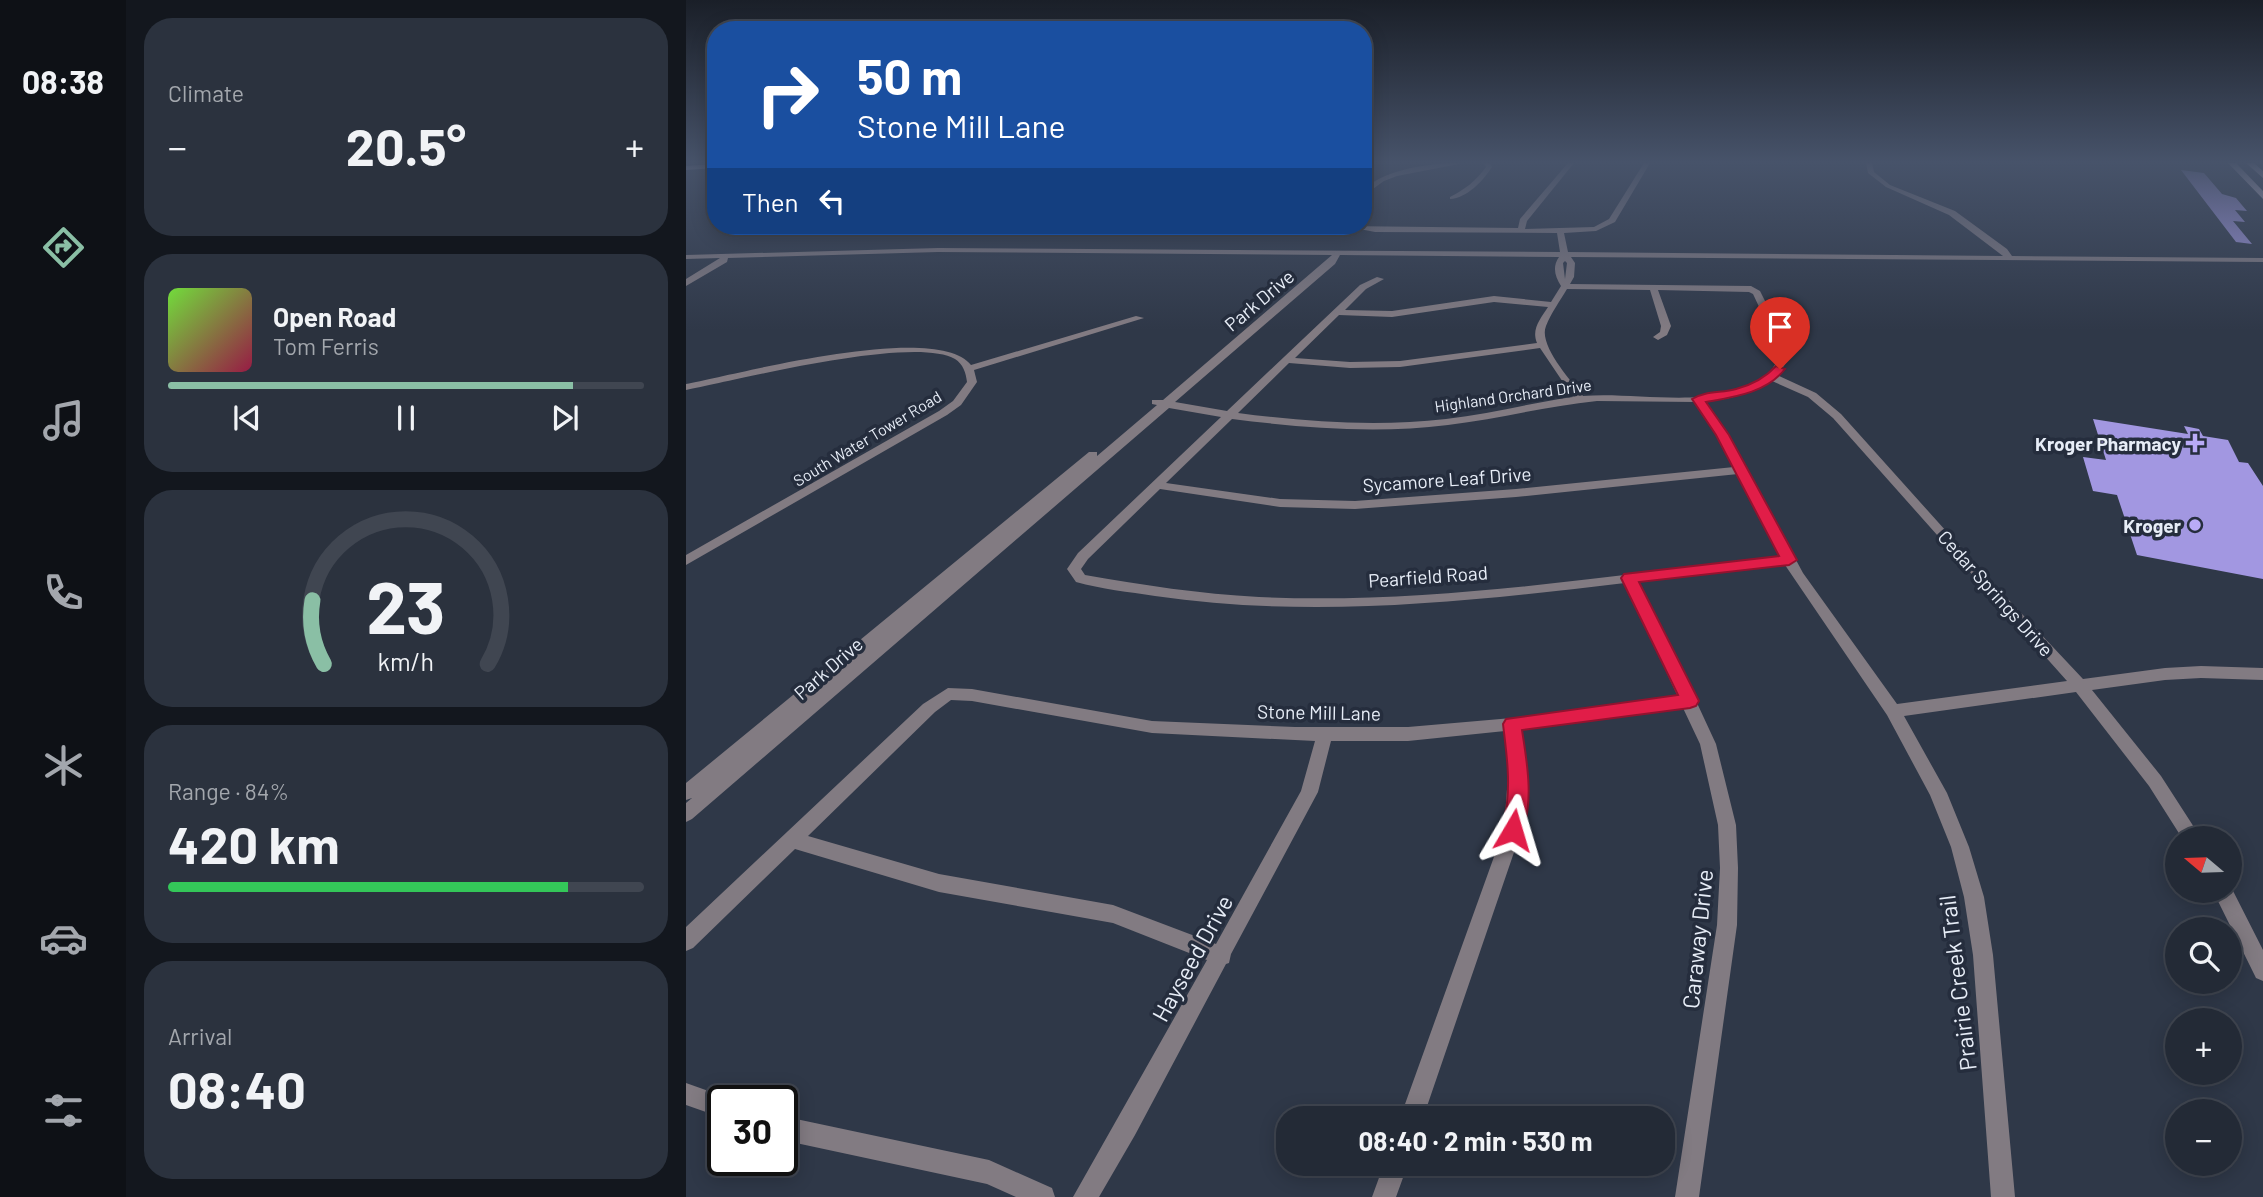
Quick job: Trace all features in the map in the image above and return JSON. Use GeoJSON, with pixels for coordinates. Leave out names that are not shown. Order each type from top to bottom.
{"type":"FeatureCollection","features":[{"type":"Feature","properties":{"kind":"street"},"geometry":{"type":"LineString","coordinates":[[1521,230],[1525,219]]}},
{"type":"Feature","properties":{"kind":"street"},"geometry":{"type":"LineString","coordinates":[[1372,230],[1590,230],[1608,224],[1611,219]]}},
{"type":"Feature","properties":{"kind":"street"},"geometry":{"type":"LineString","coordinates":[[1961,219],[1983,234],[2010,259]]}},
{"type":"Feature","properties":{"kind":"street"},"geometry":{"type":"LineString","coordinates":[[1560,231],[1565,255],[1571,263],[1570,277],[1541,326],[1541,345],[1580,400]]}},
{"type":"Feature","properties":{"kind":"street"},"geometry":{"type":"LineString","coordinates":[[1217,235],[1226,240],[1338,254],[2263,260]]}},
{"type":"Feature","properties":{"kind":"street"},"geometry":{"type":"LineString","coordinates":[[686,257],[1226,240],[1260,235]]}},
{"type":"Feature","properties":{"kind":"street","name":"Park Drive"},"geometry":{"type":"LineString","coordinates":[[686,793],[1332,262],[1338,254]]}},
{"type":"Feature","properties":{"kind":"street"},"geometry":{"type":"LineString","coordinates":[[686,283],[710,270],[724,260],[724,256]]}},
{"type":"Feature","properties":{"kind":"street"},"geometry":{"type":"LineString","coordinates":[[1155,485],[1363,287],[1380,279]]}},
{"type":"Feature","properties":{"kind":"street"},"geometry":{"type":"LineString","coordinates":[[1565,286],[1751,289],[1757,293],[1783,347],[1784,359],[1772,377]]}},
{"type":"Feature","properties":{"kind":"street"},"geometry":{"type":"LineString","coordinates":[[1653,287],[1666,326],[1664,333],[1658,337]]}},
{"type":"Feature","properties":{"kind":"street"},"geometry":{"type":"LineString","coordinates":[[1337,312],[1392,314],[1494,299],[1553,305]]}},
{"type":"Feature","properties":{"kind":"street"},"geometry":{"type":"LineString","coordinates":[[686,387],[891,351],[935,351],[957,357],[970,368],[1139,318]]}},
{"type":"Feature","properties":{"kind":"street"},"geometry":{"type":"LineString","coordinates":[[1287,360],[1350,365],[1401,364],[1541,345]]}},
{"type":"Feature","properties":{"kind":"street","name":"South Water Tower Road"},"geometry":{"type":"LineString","coordinates":[[686,561],[943,413],[968,391],[972,382],[970,368]]}},
{"type":"Feature","properties":{"kind":"street","name":"Highland Orchard Drive"},"geometry":{"type":"LineString","coordinates":[[1161,403],[1227,416],[1313,426],[1379,426],[1445,422],[1580,400],[1698,399],[1741,392],[1772,377]]}},
{"type":"Feature","properties":{"kind":"street","name":"Cedar Springs Drive"},"geometry":{"type":"LineString","coordinates":[[1772,377],[1812,395],[1837,416],[2082,688],[2155,781],[2184,826]]}},
{"type":"Feature","properties":{"kind":"street","name":"Prairie Creek Trail"},"geometry":{"type":"LineString","coordinates":[[1698,399],[1742,470],[1789,560],[1839,637],[1893,711],[1938,793],[1960,847],[1974,897],[1983,955],[2003,1197]]}},
{"type":"Feature","properties":{"kind":"street","name":"Park Drive"},"geometry":{"type":"LineString","coordinates":[[686,814],[1161,403]]}},
{"type":"Feature","properties":{"kind":"street","name":"Sycamore Leaf Drive"},"geometry":{"type":"LineString","coordinates":[[1155,485],[1280,503],[1355,505],[1552,490],[1742,470]]}},
{"type":"Feature","properties":{"kind":"street","name":"Pearfield Road"},"geometry":{"type":"LineString","coordinates":[[1155,485],[1083,556],[1074,569],[1081,579],[1175,594],[1260,602],[1362,601],[1629,578],[1789,560]]}},
{"type":"Feature","properties":{"kind":"street","name":"Caraway Drive"},"geometry":{"type":"LineString","coordinates":[[1629,578],[1690,701],[1708,744],[1727,825],[1727,925],[1687,1197]]}},
{"type":"Feature","properties":{"kind":"street"},"geometry":{"type":"LineString","coordinates":[[1893,711],[2082,688],[2165,674],[2263,674]]}},
{"type":"Feature","properties":{"kind":"street","name":"Stone Mill Lane"},"geometry":{"type":"LineString","coordinates":[[793,840],[929,708],[948,694],[972,695],[1152,727],[1325,734],[1408,734],[1512,724],[1690,701]]}},
{"type":"Feature","properties":{"kind":"street"},"geometry":{"type":"LineString","coordinates":[[1416,1106],[1513,830],[1518,764],[1512,724]]}},
{"type":"Feature","properties":{"kind":"street","name":"Hayseed Drive"},"geometry":{"type":"LineString","coordinates":[[1085,1197],[1222,956],[1310,792],[1325,734]]}},
{"type":"Feature","properties":{"kind":"street"},"geometry":{"type":"LineString","coordinates":[[686,942],[793,840],[939,883],[1113,914],[1222,956]]}},
{"type":"Feature","properties":{"kind":"street"},"geometry":{"type":"LineString","coordinates":[[2229,903],[2263,971]]}},
{"type":"Feature","properties":{"kind":"street"},"geometry":{"type":"LineString","coordinates":[[686,1094],[707,1101]]}},
{"type":"Feature","properties":{"kind":"street"},"geometry":{"type":"LineString","coordinates":[[798,1131],[989,1172],[1043,1197]]}},
{"type":"Feature","properties":{"kind":"street"},"geometry":{"type":"LineString","coordinates":[[1384,1197],[1392,1176]]}},
{"type":"Feature","properties":{"kind":"building"},"geometry":{"type":"Polygon","coordinates":[[[2218,219],[2242,219],[2245,222],[2233,221],[2252,244],[2236,242],[2218,219]]]}},
{"type":"Feature","properties":{"kind":"building","name":"Kroger"},"geometry":{"type":"Polygon","coordinates":[[[2093,419],[2188,434],[2184,426],[2199,429],[2203,436],[2228,440],[2239,462],[2248,463],[2263,486],[2263,579],[2137,555],[2117,495],[2093,491],[2083,457],[2106,460],[2093,419]]]}},
{"type":"Feature","properties":{"kind":"place","name":"Kroger Pharmacy"},"geometry":{"type":"Point","coordinates":[2195,443]}},
{"type":"Feature","properties":{"kind":"place","name":"Kroger"},"geometry":{"type":"Point","coordinates":[2195,525]}},
{"type":"Feature","properties":{"kind":"route"},"geometry":{"type":"LineString","coordinates":[[1513,830],[1518,764],[1512,724],[1690,701],[1629,578],[1789,560],[1723,435],[1698,399],[1741,392],[1772,377],[1780,369]]}}]}
